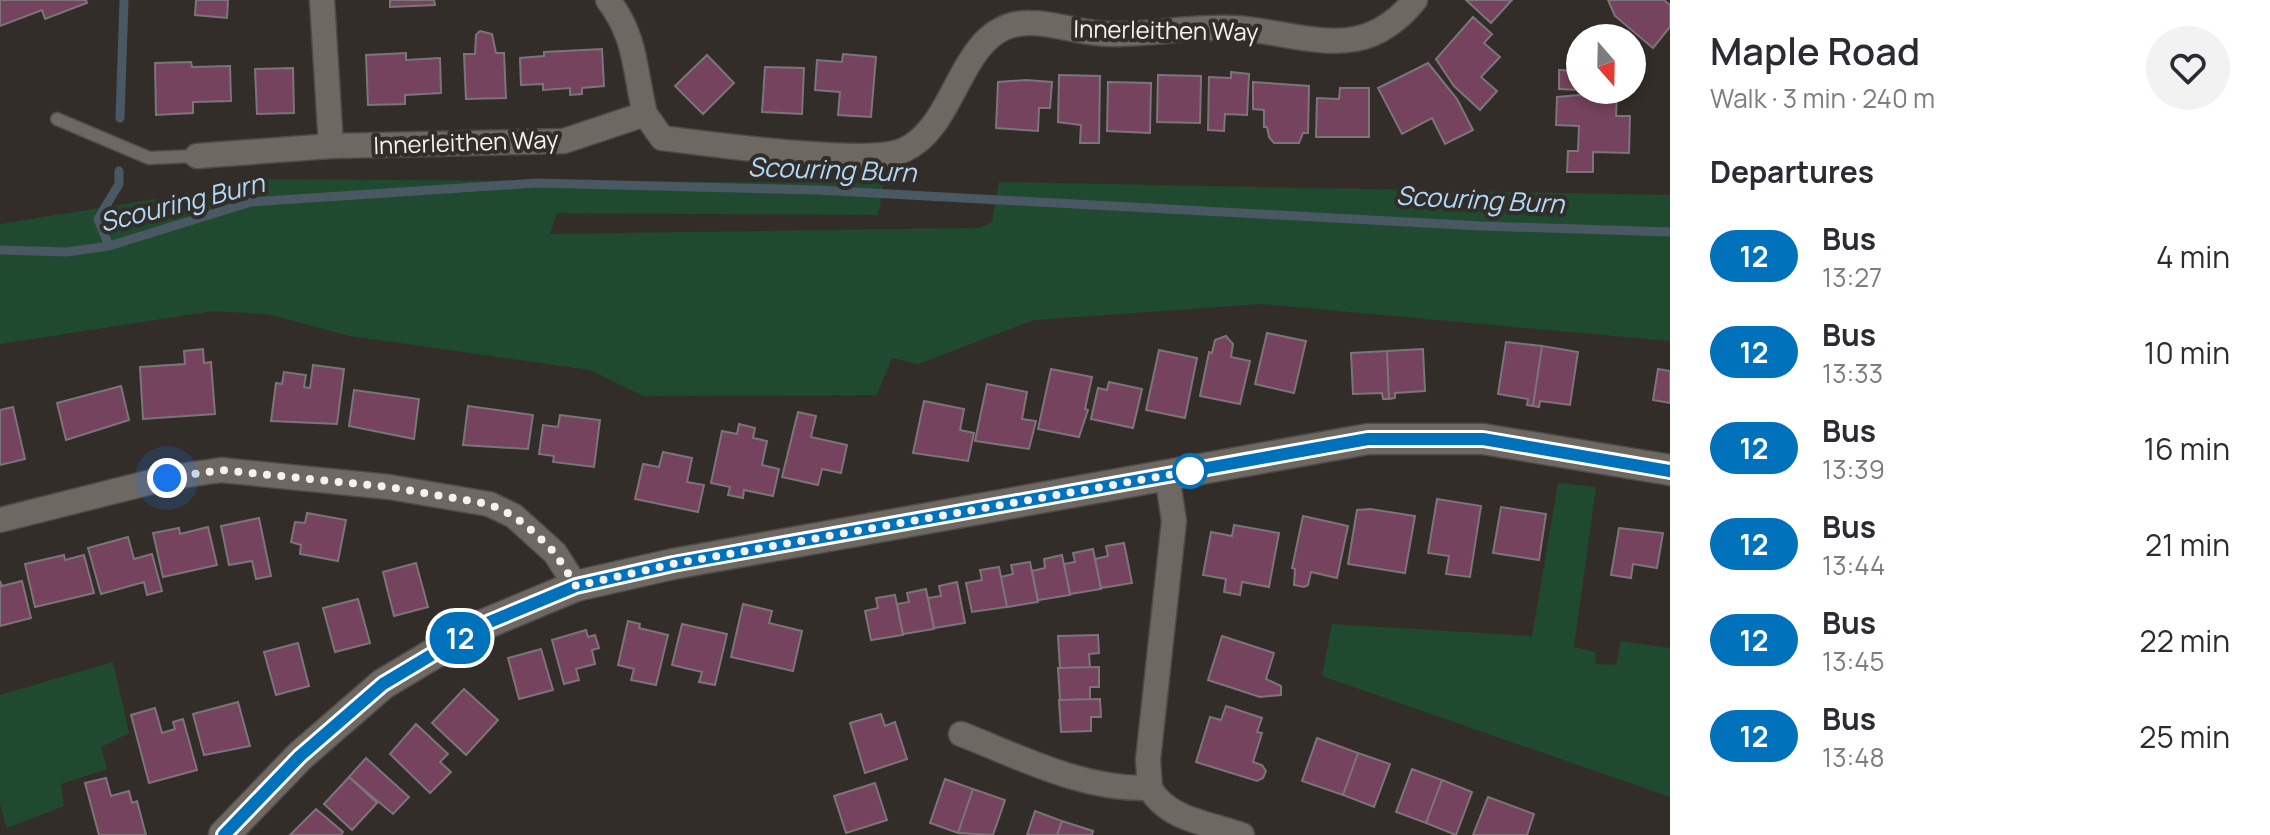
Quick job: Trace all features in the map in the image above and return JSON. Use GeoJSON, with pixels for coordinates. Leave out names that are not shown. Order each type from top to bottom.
{"type":"FeatureCollection","features":[{"type":"Feature","properties":{"kind":"street"},"geometry":{"type":"LineString","coordinates":[[322,0],[331,146]]}},
{"type":"Feature","properties":{"kind":"street"},"geometry":{"type":"LineString","coordinates":[[608,0],[621,18],[635,48],[637,83],[645,114]]}},
{"type":"Feature","properties":{"kind":"street","name":"Innerleithen Way"},"geometry":{"type":"LineString","coordinates":[[197,156],[331,146],[564,141],[645,114],[662,138],[864,156],[903,150],[936,125],[984,41],[1011,25],[1030,23],[1078,33],[1115,35],[1234,28],[1355,39],[1388,26],[1415,0]]}},
{"type":"Feature","properties":{"kind":"street"},"geometry":{"type":"LineString","coordinates":[[224,835],[300,756],[383,684],[480,626],[576,586],[673,564],[1368,439],[1483,439],[1670,470]]}},
{"type":"Feature","properties":{"kind":"street"},"geometry":{"type":"LineString","coordinates":[[0,520],[167,478],[221,470],[389,487],[489,504],[514,516],[555,553],[576,586]]}},
{"type":"Feature","properties":{"kind":"street"},"geometry":{"type":"LineString","coordinates":[[1167,475],[1174,521],[1148,760],[1150,788],[1158,803],[1172,811],[1242,835]]}},
{"type":"Feature","properties":{"kind":"street"},"geometry":{"type":"LineString","coordinates":[[961,734],[1090,784],[1118,789],[1150,788]]}},
{"type":"Feature","properties":{"kind":"lane"},"geometry":{"type":"LineString","coordinates":[[57,119],[149,158],[197,156]]}},
{"type":"Feature","properties":{"kind":"green space"},"geometry":{"type":"Polygon","coordinates":[[[248,179],[884,183],[878,215],[557,213],[550,234],[980,228],[992,222],[999,182],[1670,195],[1670,341],[1261,304],[1034,320],[918,364],[892,358],[877,395],[643,396],[590,370],[350,336],[267,314],[213,311],[0,344],[0,224],[155,199],[181,204],[248,179]]]}},
{"type":"Feature","properties":{"kind":"green space"},"geometry":{"type":"Polygon","coordinates":[[[1558,483],[1596,487],[1574,647],[1595,652],[1596,664],[1616,665],[1621,641],[1670,648],[1670,797],[1322,676],[1332,624],[1532,636],[1558,483]]]}},
{"type":"Feature","properties":{"kind":"green space"},"geometry":{"type":"Polygon","coordinates":[[[113,662],[129,733],[101,747],[107,769],[61,784],[64,806],[7,828],[0,804],[0,695],[113,662]]]}},
{"type":"Feature","properties":{"kind":"building"},"geometry":{"type":"Polygon","coordinates":[[[0,0],[86,0],[87,3],[45,19],[42,10],[0,26],[0,0]]]}},
{"type":"Feature","properties":{"kind":"building"},"geometry":{"type":"Polygon","coordinates":[[[196,0],[228,0],[227,18],[195,15],[196,0]]]}},
{"type":"Feature","properties":{"kind":"building"},"geometry":{"type":"Polygon","coordinates":[[[390,0],[434,0],[435,5],[390,7],[390,0]]]}},
{"type":"Feature","properties":{"kind":"building"},"geometry":{"type":"Polygon","coordinates":[[[1466,0],[1512,0],[1491,23],[1466,0]]]}},
{"type":"Feature","properties":{"kind":"building"},"geometry":{"type":"Polygon","coordinates":[[[1608,0],[1664,0],[1670,5],[1670,27],[1653,48],[1646,42],[1646,24],[1624,24],[1615,16],[1608,0]]]}},
{"type":"Feature","properties":{"kind":"building"},"geometry":{"type":"Polygon","coordinates":[[[1473,17],[1492,34],[1484,43],[1500,57],[1481,77],[1497,91],[1480,110],[1454,86],[1436,59],[1473,17]]]}},
{"type":"Feature","properties":{"kind":"building"},"geometry":{"type":"Polygon","coordinates":[[[480,31],[492,34],[496,53],[504,53],[506,98],[466,99],[464,54],[475,54],[476,35],[480,31]]]}},
{"type":"Feature","properties":{"kind":"building"},"geometry":{"type":"Polygon","coordinates":[[[602,49],[604,86],[582,88],[582,94],[570,95],[570,88],[543,90],[543,84],[521,85],[520,58],[544,56],[544,52],[602,49]]]}},
{"type":"Feature","properties":{"kind":"building"},"geometry":{"type":"Polygon","coordinates":[[[406,53],[406,60],[440,58],[441,93],[405,95],[405,104],[368,105],[366,55],[406,53]]]}},
{"type":"Feature","properties":{"kind":"building"},"geometry":{"type":"Polygon","coordinates":[[[843,54],[876,57],[871,117],[838,115],[840,92],[815,90],[817,60],[842,62],[843,54]]]}},
{"type":"Feature","properties":{"kind":"building"},"geometry":{"type":"Polygon","coordinates":[[[707,55],[734,83],[703,114],[675,86],[707,55]]]}},
{"type":"Feature","properties":{"kind":"building"},"geometry":{"type":"Polygon","coordinates":[[[191,62],[192,67],[230,66],[231,101],[193,102],[193,113],[156,115],[155,63],[191,62]]]}},
{"type":"Feature","properties":{"kind":"building"},"geometry":{"type":"Polygon","coordinates":[[[1428,63],[1457,99],[1473,130],[1445,144],[1432,118],[1402,134],[1378,88],[1428,63]]]}},
{"type":"Feature","properties":{"kind":"building"},"geometry":{"type":"Polygon","coordinates":[[[765,67],[804,68],[802,114],[762,112],[765,67]]]}},
{"type":"Feature","properties":{"kind":"building"},"geometry":{"type":"Polygon","coordinates":[[[293,68],[294,113],[257,114],[255,69],[293,68]]]}},
{"type":"Feature","properties":{"kind":"building"},"geometry":{"type":"Polygon","coordinates":[[[1559,70],[1566,70],[1566,89],[1559,89],[1559,70]]]}},
{"type":"Feature","properties":{"kind":"building"},"geometry":{"type":"Polygon","coordinates":[[[1231,72],[1249,74],[1247,115],[1225,114],[1224,131],[1208,130],[1209,77],[1231,78],[1231,72]]]}},
{"type":"Feature","properties":{"kind":"building"},"geometry":{"type":"Polygon","coordinates":[[[1059,75],[1100,76],[1099,143],[1080,143],[1081,125],[1058,122],[1059,75]]]}},
{"type":"Feature","properties":{"kind":"building"},"geometry":{"type":"Polygon","coordinates":[[[1158,75],[1201,76],[1200,123],[1157,122],[1158,75]]]}},
{"type":"Feature","properties":{"kind":"building"},"geometry":{"type":"Polygon","coordinates":[[[998,82],[1052,82],[1050,108],[1039,108],[1038,131],[996,128],[998,82]]]}},
{"type":"Feature","properties":{"kind":"building"},"geometry":{"type":"Polygon","coordinates":[[[1108,82],[1151,83],[1150,133],[1107,131],[1108,82]]]}},
{"type":"Feature","properties":{"kind":"building"},"geometry":{"type":"Polygon","coordinates":[[[1253,82],[1309,86],[1308,133],[1303,133],[1299,143],[1274,143],[1269,137],[1267,127],[1264,127],[1264,110],[1253,109],[1253,82]]]}},
{"type":"Feature","properties":{"kind":"building"},"geometry":{"type":"Polygon","coordinates":[[[1340,88],[1369,88],[1369,137],[1316,137],[1317,98],[1339,99],[1340,88]]]}},
{"type":"Feature","properties":{"kind":"building"},"geometry":{"type":"Polygon","coordinates":[[[1566,96],[1566,104],[1617,104],[1616,116],[1630,116],[1629,153],[1593,152],[1593,172],[1567,172],[1568,151],[1578,151],[1579,126],[1556,125],[1557,97],[1566,96]]]}},
{"type":"Feature","properties":{"kind":"building"},"geometry":{"type":"Polygon","coordinates":[[[1267,333],[1306,341],[1294,393],[1255,384],[1267,333]]]}},
{"type":"Feature","properties":{"kind":"building"},"geometry":{"type":"Polygon","coordinates":[[[1226,336],[1233,344],[1231,357],[1250,361],[1240,404],[1200,396],[1209,352],[1212,353],[1215,340],[1226,336]]]}},
{"type":"Feature","properties":{"kind":"building"},"geometry":{"type":"Polygon","coordinates":[[[1506,342],[1542,346],[1533,406],[1527,405],[1528,399],[1498,394],[1506,342]]]}},
{"type":"Feature","properties":{"kind":"building"},"geometry":{"type":"Polygon","coordinates":[[[1542,346],[1578,352],[1570,405],[1540,401],[1539,407],[1533,406],[1542,346]]]}},
{"type":"Feature","properties":{"kind":"building"},"geometry":{"type":"Polygon","coordinates":[[[203,349],[204,363],[211,362],[215,414],[143,419],[140,367],[185,364],[184,351],[203,349]]]}},
{"type":"Feature","properties":{"kind":"building"},"geometry":{"type":"Polygon","coordinates":[[[1423,349],[1425,391],[1395,393],[1395,398],[1389,399],[1387,351],[1423,349]]]}},
{"type":"Feature","properties":{"kind":"building"},"geometry":{"type":"Polygon","coordinates":[[[1159,350],[1197,358],[1185,418],[1146,410],[1159,350]]]}},
{"type":"Feature","properties":{"kind":"building"},"geometry":{"type":"Polygon","coordinates":[[[1387,351],[1389,399],[1383,399],[1382,393],[1353,394],[1351,353],[1387,351]]]}},
{"type":"Feature","properties":{"kind":"building"},"geometry":{"type":"Polygon","coordinates":[[[313,365],[344,369],[337,424],[271,421],[276,383],[282,384],[284,372],[306,375],[304,387],[310,388],[313,365]]]}},
{"type":"Feature","properties":{"kind":"building"},"geometry":{"type":"Polygon","coordinates":[[[1051,369],[1092,377],[1085,409],[1088,410],[1079,437],[1038,429],[1051,369]]]}},
{"type":"Feature","properties":{"kind":"building"},"geometry":{"type":"Polygon","coordinates":[[[1658,369],[1670,371],[1670,403],[1653,400],[1658,369]]]}},
{"type":"Feature","properties":{"kind":"building"},"geometry":{"type":"Polygon","coordinates":[[[1109,382],[1142,389],[1133,428],[1091,419],[1098,388],[1107,390],[1109,382]]]}},
{"type":"Feature","properties":{"kind":"building"},"geometry":{"type":"Polygon","coordinates":[[[987,384],[1027,392],[1022,419],[1036,421],[1029,449],[975,441],[987,384]]]}},
{"type":"Feature","properties":{"kind":"building"},"geometry":{"type":"Polygon","coordinates":[[[121,386],[129,420],[66,440],[57,403],[121,386]]]}},
{"type":"Feature","properties":{"kind":"building"},"geometry":{"type":"Polygon","coordinates":[[[354,390],[419,399],[414,439],[349,426],[354,390]]]}},
{"type":"Feature","properties":{"kind":"building"},"geometry":{"type":"Polygon","coordinates":[[[924,401],[964,409],[960,430],[974,433],[968,461],[913,453],[924,401]]]}},
{"type":"Feature","properties":{"kind":"building"},"geometry":{"type":"Polygon","coordinates":[[[468,406],[533,415],[528,449],[463,445],[468,406]]]}},
{"type":"Feature","properties":{"kind":"building"},"geometry":{"type":"Polygon","coordinates":[[[13,407],[25,459],[0,465],[0,410],[13,407]]]}},
{"type":"Feature","properties":{"kind":"building"},"geometry":{"type":"Polygon","coordinates":[[[798,412],[816,416],[811,437],[847,445],[841,473],[822,469],[818,485],[782,477],[798,412]]]}},
{"type":"Feature","properties":{"kind":"building"},"geometry":{"type":"Polygon","coordinates":[[[560,415],[600,420],[594,467],[553,462],[554,456],[539,454],[543,425],[558,427],[560,415]]]}},
{"type":"Feature","properties":{"kind":"building"},"geometry":{"type":"Polygon","coordinates":[[[739,424],[755,428],[753,438],[767,441],[762,465],[779,469],[773,496],[744,490],[743,498],[728,495],[730,487],[711,483],[722,431],[737,434],[739,424]]]}},
{"type":"Feature","properties":{"kind":"building"},"geometry":{"type":"Polygon","coordinates":[[[663,452],[692,458],[687,482],[704,485],[698,512],[635,499],[643,464],[659,467],[663,452]]]}},
{"type":"Feature","properties":{"kind":"building"},"geometry":{"type":"Polygon","coordinates":[[[1437,499],[1481,506],[1470,577],[1446,574],[1449,556],[1428,553],[1437,499]]]}},
{"type":"Feature","properties":{"kind":"building"},"geometry":{"type":"Polygon","coordinates":[[[1501,507],[1546,514],[1539,560],[1493,553],[1501,507]]]}},
{"type":"Feature","properties":{"kind":"building"},"geometry":{"type":"Polygon","coordinates":[[[1357,510],[1415,516],[1405,573],[1348,564],[1357,510]]]}},
{"type":"Feature","properties":{"kind":"building"},"geometry":{"type":"Polygon","coordinates":[[[307,513],[346,520],[338,561],[300,554],[301,545],[291,542],[295,522],[305,523],[307,513]]]}},
{"type":"Feature","properties":{"kind":"building"},"geometry":{"type":"Polygon","coordinates":[[[1303,516],[1348,526],[1337,578],[1311,572],[1308,585],[1304,587],[1294,585],[1295,569],[1292,568],[1303,516]]]}},
{"type":"Feature","properties":{"kind":"building"},"geometry":{"type":"Polygon","coordinates":[[[259,518],[271,576],[256,579],[252,561],[229,565],[221,526],[259,518]]]}},
{"type":"Feature","properties":{"kind":"building"},"geometry":{"type":"Polygon","coordinates":[[[1234,525],[1279,533],[1269,587],[1242,582],[1240,595],[1224,592],[1226,579],[1203,575],[1211,532],[1232,536],[1234,525]]]}},
{"type":"Feature","properties":{"kind":"building"},"geometry":{"type":"Polygon","coordinates":[[[208,527],[217,565],[163,577],[153,533],[179,528],[180,534],[208,527]]]}},
{"type":"Feature","properties":{"kind":"building"},"geometry":{"type":"Polygon","coordinates":[[[1619,528],[1663,533],[1657,568],[1633,564],[1631,578],[1611,575],[1619,528]]]}},
{"type":"Feature","properties":{"kind":"building"},"geometry":{"type":"Polygon","coordinates":[[[128,537],[134,559],[152,554],[162,591],[147,595],[144,582],[101,594],[88,548],[128,537]]]}},
{"type":"Feature","properties":{"kind":"building"},"geometry":{"type":"Polygon","coordinates":[[[1124,543],[1132,583],[1101,588],[1095,559],[1108,556],[1106,546],[1124,543]]]}},
{"type":"Feature","properties":{"kind":"building"},"geometry":{"type":"Polygon","coordinates":[[[1093,549],[1101,589],[1070,594],[1064,564],[1075,562],[1073,553],[1093,549]]]}},
{"type":"Feature","properties":{"kind":"building"},"geometry":{"type":"Polygon","coordinates":[[[64,555],[65,560],[84,555],[94,593],[35,607],[25,564],[64,555]]]}},
{"type":"Feature","properties":{"kind":"building"},"geometry":{"type":"Polygon","coordinates":[[[1062,555],[1070,595],[1038,600],[1032,571],[1045,568],[1044,559],[1062,555]]]}},
{"type":"Feature","properties":{"kind":"building"},"geometry":{"type":"Polygon","coordinates":[[[1030,562],[1038,602],[1007,607],[1001,577],[1013,574],[1011,565],[1030,562]]]}},
{"type":"Feature","properties":{"kind":"building"},"geometry":{"type":"Polygon","coordinates":[[[416,563],[428,607],[394,616],[383,572],[416,563]]]}},
{"type":"Feature","properties":{"kind":"building"},"geometry":{"type":"Polygon","coordinates":[[[999,567],[1007,607],[972,612],[966,583],[982,580],[980,570],[999,567]]]}},
{"type":"Feature","properties":{"kind":"building"},"geometry":{"type":"Polygon","coordinates":[[[0,581],[2,586],[22,581],[31,618],[0,626],[0,581]]]}},
{"type":"Feature","properties":{"kind":"building"},"geometry":{"type":"Polygon","coordinates":[[[957,582],[965,623],[934,628],[928,598],[941,596],[939,586],[957,582]]]}},
{"type":"Feature","properties":{"kind":"building"},"geometry":{"type":"Polygon","coordinates":[[[926,589],[934,629],[903,634],[897,604],[909,602],[907,593],[926,589]]]}},
{"type":"Feature","properties":{"kind":"building"},"geometry":{"type":"Polygon","coordinates":[[[895,595],[903,635],[871,640],[865,611],[878,608],[876,598],[895,595]]]}},
{"type":"Feature","properties":{"kind":"building"},"geometry":{"type":"Polygon","coordinates":[[[358,599],[370,643],[335,652],[323,608],[358,599]]]}},
{"type":"Feature","properties":{"kind":"building"},"geometry":{"type":"Polygon","coordinates":[[[743,604],[772,611],[769,623],[802,631],[793,671],[731,657],[743,604]]]}},
{"type":"Feature","properties":{"kind":"building"},"geometry":{"type":"Polygon","coordinates":[[[628,621],[640,624],[639,628],[668,635],[656,685],[631,680],[634,669],[618,665],[628,621]]]}},
{"type":"Feature","properties":{"kind":"building"},"geometry":{"type":"Polygon","coordinates":[[[682,624],[727,634],[715,685],[699,682],[702,672],[672,665],[682,624]]]}},
{"type":"Feature","properties":{"kind":"building"},"geometry":{"type":"Polygon","coordinates":[[[586,630],[588,637],[595,635],[599,648],[592,650],[595,664],[576,669],[579,680],[564,684],[552,640],[586,630]]]}},
{"type":"Feature","properties":{"kind":"building"},"geometry":{"type":"Polygon","coordinates":[[[1098,635],[1099,653],[1089,654],[1090,667],[1060,668],[1058,636],[1098,635]]]}},
{"type":"Feature","properties":{"kind":"building"},"geometry":{"type":"Polygon","coordinates":[[[1222,636],[1274,653],[1266,679],[1281,686],[1281,695],[1260,697],[1208,680],[1222,636]]]}},
{"type":"Feature","properties":{"kind":"building"},"geometry":{"type":"Polygon","coordinates":[[[298,643],[309,686],[276,695],[264,652],[298,643]]]}},
{"type":"Feature","properties":{"kind":"building"},"geometry":{"type":"Polygon","coordinates":[[[541,649],[553,690],[519,699],[508,658],[541,649]]]}},
{"type":"Feature","properties":{"kind":"building"},"geometry":{"type":"Polygon","coordinates":[[[1099,667],[1099,687],[1090,687],[1090,699],[1060,700],[1058,668],[1099,667]]]}},
{"type":"Feature","properties":{"kind":"building"},"geometry":{"type":"Polygon","coordinates":[[[464,689],[498,720],[466,755],[432,723],[464,689]]]}},
{"type":"Feature","properties":{"kind":"building"},"geometry":{"type":"Polygon","coordinates":[[[1100,699],[1101,717],[1091,717],[1091,731],[1061,732],[1059,700],[1100,699]]]}},
{"type":"Feature","properties":{"kind":"building"},"geometry":{"type":"Polygon","coordinates":[[[238,702],[250,746],[204,755],[193,714],[238,702]]]}},
{"type":"Feature","properties":{"kind":"building"},"geometry":{"type":"Polygon","coordinates":[[[1226,706],[1262,718],[1257,732],[1262,733],[1253,762],[1262,765],[1266,771],[1263,778],[1257,781],[1196,762],[1210,717],[1221,720],[1226,706]]]}},
{"type":"Feature","properties":{"kind":"building"},"geometry":{"type":"Polygon","coordinates":[[[155,708],[162,733],[175,729],[173,722],[183,719],[197,770],[149,783],[131,715],[155,708]]]}},
{"type":"Feature","properties":{"kind":"building"},"geometry":{"type":"Polygon","coordinates":[[[881,714],[885,726],[895,722],[907,759],[865,773],[850,723],[881,714]]]}},
{"type":"Feature","properties":{"kind":"building"},"geometry":{"type":"Polygon","coordinates":[[[416,724],[448,754],[440,762],[451,772],[430,793],[390,754],[416,724]]]}},
{"type":"Feature","properties":{"kind":"building"},"geometry":{"type":"Polygon","coordinates":[[[1317,738],[1358,753],[1343,795],[1302,781],[1317,738]]]}},
{"type":"Feature","properties":{"kind":"building"},"geometry":{"type":"Polygon","coordinates":[[[1358,753],[1390,764],[1374,807],[1343,795],[1358,753]]]}},
{"type":"Feature","properties":{"kind":"building"},"geometry":{"type":"Polygon","coordinates":[[[366,758],[409,797],[393,814],[349,777],[366,758]]]}},
{"type":"Feature","properties":{"kind":"building"},"geometry":{"type":"Polygon","coordinates":[[[1412,769],[1442,780],[1426,823],[1396,812],[1412,769]]]}},
{"type":"Feature","properties":{"kind":"building"},"geometry":{"type":"Polygon","coordinates":[[[349,777],[377,803],[352,830],[324,804],[349,777]]]}},
{"type":"Feature","properties":{"kind":"building"},"geometry":{"type":"Polygon","coordinates":[[[106,778],[111,796],[129,791],[132,803],[137,801],[146,835],[99,835],[85,783],[106,778]]]}},
{"type":"Feature","properties":{"kind":"building"},"geometry":{"type":"Polygon","coordinates":[[[945,779],[973,789],[958,833],[930,823],[945,779]]]}},
{"type":"Feature","properties":{"kind":"building"},"geometry":{"type":"Polygon","coordinates":[[[1442,780],[1472,792],[1456,835],[1426,823],[1442,780]]]}},
{"type":"Feature","properties":{"kind":"building"},"geometry":{"type":"Polygon","coordinates":[[[875,783],[887,820],[846,833],[834,796],[875,783]]]}},
{"type":"Feature","properties":{"kind":"building"},"geometry":{"type":"Polygon","coordinates":[[[973,789],[1005,800],[993,835],[958,833],[973,789]]]}},
{"type":"Feature","properties":{"kind":"building"},"geometry":{"type":"Polygon","coordinates":[[[1488,797],[1534,814],[1527,835],[1473,835],[1488,797]]]}},
{"type":"Feature","properties":{"kind":"building"},"geometry":{"type":"Polygon","coordinates":[[[316,809],[343,832],[341,835],[290,835],[316,809]]]}},
{"type":"Feature","properties":{"kind":"building"},"geometry":{"type":"Polygon","coordinates":[[[1035,811],[1062,821],[1057,835],[1027,835],[1035,811]]]}},
{"type":"Feature","properties":{"kind":"building"},"geometry":{"type":"Polygon","coordinates":[[[1062,821],[1093,831],[1092,835],[1057,835],[1062,821]]]}},
{"type":"Feature","properties":{"kind":"waterway"},"geometry":{"type":"LineString","coordinates":[[120,118],[124,0]]}},
{"type":"Feature","properties":{"kind":"waterway"},"geometry":{"type":"LineString","coordinates":[[109,246],[98,219],[119,184],[119,171]]}},
{"type":"Feature","properties":{"kind":"waterway","name":"Scouring Burn"},"geometry":{"type":"LineString","coordinates":[[0,250],[67,252],[109,246],[251,202],[537,183],[817,190],[1481,226],[1670,232]]}},
{"type":"Feature","properties":{"kind":"bus line","name":"12"},"geometry":{"type":"LineString","coordinates":[[224,835],[300,756],[383,684],[480,626],[576,586],[673,564],[1368,439],[1483,439],[1670,471]]}},
{"type":"Feature","properties":{"kind":"route"},"geometry":{"type":"LineString","coordinates":[[167,478],[221,470],[389,487],[489,504],[514,516],[536,534],[555,553],[576,586],[673,564],[1196,470],[1190,471]]}}]}
